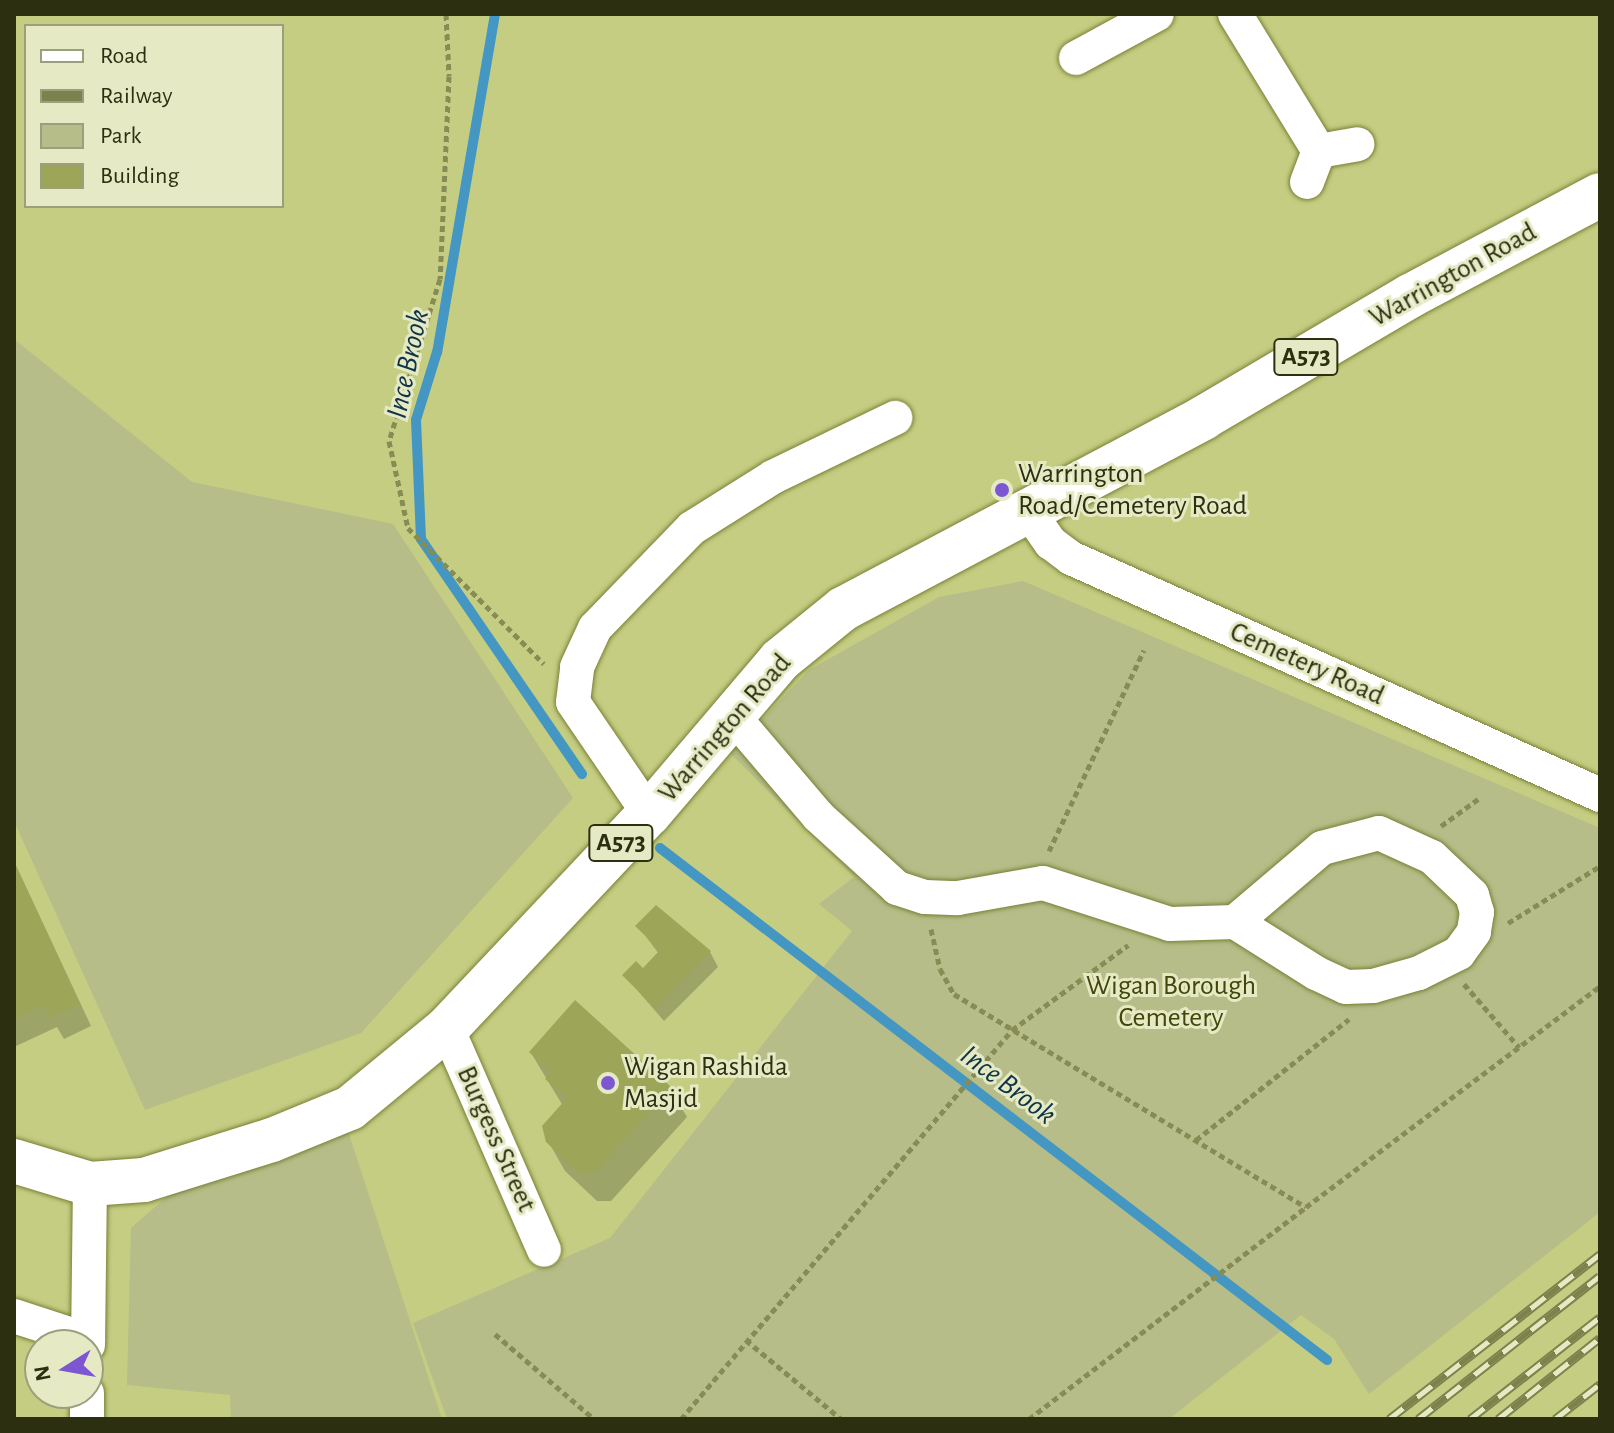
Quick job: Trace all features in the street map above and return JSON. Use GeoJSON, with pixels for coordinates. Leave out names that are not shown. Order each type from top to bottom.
{"type":"FeatureCollection","features":[{"type":"Feature","properties":{"kind":"main road","name":"Warrington Road"},"geometry":{"type":"LineString","coordinates":[[14,1161],[90,1184],[144,1180],[350,1108],[447,1028],[649,814],[780,660],[843,609],[1203,418],[1410,296],[1600,195]]}},
{"type":"Feature","properties":{"kind":"street"},"geometry":{"type":"LineString","coordinates":[[1076,58],[1157,14]]}},
{"type":"Feature","properties":{"kind":"street"},"geometry":{"type":"LineString","coordinates":[[1235,14],[1319,151]]}},
{"type":"Feature","properties":{"kind":"street"},"geometry":{"type":"LineString","coordinates":[[1319,151],[1357,144]]}},
{"type":"Feature","properties":{"kind":"street"},"geometry":{"type":"LineString","coordinates":[[1307,182],[1319,151]]}},
{"type":"Feature","properties":{"kind":"street"},"geometry":{"type":"LineString","coordinates":[[649,814],[573,702],[577,667],[595,628],[692,528],[773,477],[895,418]]}},
{"type":"Feature","properties":{"kind":"street","name":"Cemetery Road"},"geometry":{"type":"LineString","coordinates":[[1029,512],[1051,543],[1071,558],[1600,795]]}},
{"type":"Feature","properties":{"kind":"street"},"geometry":{"type":"LineString","coordinates":[[733,716],[818,816],[897,888],[925,897],[958,898],[1033,884],[1085,894],[1160,922],[1235,922],[1346,987],[1397,982],[1452,957],[1474,932],[1472,895],[1414,846],[1379,833],[1322,848],[1235,922]]}},
{"type":"Feature","properties":{"kind":"street","name":"Burgess Street"},"geometry":{"type":"LineString","coordinates":[[447,1028],[544,1250]]}},
{"type":"Feature","properties":{"kind":"street"},"geometry":{"type":"LineString","coordinates":[[88,1329],[90,1184]]}},
{"type":"Feature","properties":{"kind":"street"},"geometry":{"type":"LineString","coordinates":[[14,1316],[51,1329]]}},
{"type":"Feature","properties":{"kind":"path"},"geometry":{"type":"LineString","coordinates":[[446,14],[449,76],[440,279],[389,441],[408,528],[544,664],[577,667]]}},
{"type":"Feature","properties":{"kind":"path"},"geometry":{"type":"LineString","coordinates":[[1033,884],[1144,650]]}},
{"type":"Feature","properties":{"kind":"path"},"geometry":{"type":"LineString","coordinates":[[1414,846],[1478,799]]}},
{"type":"Feature","properties":{"kind":"path"},"geometry":{"type":"LineString","coordinates":[[1519,1047],[1452,957],[1600,866]]}},
{"type":"Feature","properties":{"kind":"path"},"geometry":{"type":"LineString","coordinates":[[925,897],[940,969],[954,994],[1306,1207],[1315,1200]]}},
{"type":"Feature","properties":{"kind":"path"},"geometry":{"type":"LineString","coordinates":[[681,1419],[950,1099],[1012,1030],[1160,922]]}},
{"type":"Feature","properties":{"kind":"path"},"geometry":{"type":"LineString","coordinates":[[1196,1140],[1397,982]]}},
{"type":"Feature","properties":{"kind":"path"},"geometry":{"type":"LineString","coordinates":[[1029,1419],[1600,986]]}},
{"type":"Feature","properties":{"kind":"path"},"geometry":{"type":"LineString","coordinates":[[495,1334],[594,1419]]}},
{"type":"Feature","properties":{"kind":"path"},"geometry":{"type":"LineString","coordinates":[[746,1340],[841,1419]]}},
{"type":"Feature","properties":{"kind":"green space"},"geometry":{"type":"Polygon","coordinates":[[[14,339],[192,482],[393,524],[573,798],[361,1033],[145,1110],[14,821],[14,339]]]}},
{"type":"Feature","properties":{"kind":"green space","name":"Wigan Borough Cemetery"},"geometry":{"type":"Polygon","coordinates":[[[1023,581],[1600,828],[1600,1212],[1369,1394],[1334,1339],[1301,1315],[1169,1419],[447,1419],[413,1323],[610,1238],[852,931],[819,904],[854,877],[730,753],[809,670],[939,597],[1023,581]]]}},
{"type":"Feature","properties":{"kind":"green space"},"geometry":{"type":"Polygon","coordinates":[[[348,1131],[442,1419],[231,1419],[230,1395],[127,1385],[131,1228],[182,1183],[348,1131]]]}},
{"type":"Feature","properties":{"kind":"building"},"geometry":{"type":"Polygon","coordinates":[[[14,862],[80,1004],[50,1018],[44,1005],[14,1019],[14,862]]]}},
{"type":"Feature","properties":{"kind":"building"},"geometry":{"type":"Polygon","coordinates":[[[656,905],[711,951],[655,1008],[622,975],[636,961],[643,968],[660,950],[635,926],[656,905]]]}},
{"type":"Feature","properties":{"kind":"building","name":"Wigan Rashida Masjid"},"geometry":{"type":"Polygon","coordinates":[[[575,1000],[671,1087],[595,1173],[578,1172],[546,1142],[542,1126],[567,1098],[545,1079],[551,1072],[529,1052],[575,1000]]]}},
{"type":"Feature","properties":{"kind":"waterway","name":"Ince Brook"},"geometry":{"type":"LineString","coordinates":[[495,14],[437,352],[416,420],[421,539],[582,774]]}},
{"type":"Feature","properties":{"kind":"waterway","name":"Ince Brook"},"geometry":{"type":"LineString","coordinates":[[660,848],[1327,1360]]}},
{"type":"Feature","properties":{"kind":"railway"},"geometry":{"type":"LineString","coordinates":[[1389,1419],[1600,1254]]}},
{"type":"Feature","properties":{"kind":"railway"},"geometry":{"type":"LineString","coordinates":[[1418,1419],[1600,1276]]}},
{"type":"Feature","properties":{"kind":"railway"},"geometry":{"type":"LineString","coordinates":[[1470,1419],[1600,1317]]}},
{"type":"Feature","properties":{"kind":"railway"},"geometry":{"type":"LineString","coordinates":[[1498,1419],[1600,1338]]}},
{"type":"Feature","properties":{"kind":"railway"},"geometry":{"type":"LineString","coordinates":[[1555,1419],[1600,1384]]}},
{"type":"Feature","properties":{"kind":"place","name":"Warrington Road/Cemetery Road"},"geometry":{"type":"Point","coordinates":[1002,490]}},
{"type":"Feature","properties":{"kind":"place","name":"Wigan Rashida Masjid"},"geometry":{"type":"Point","coordinates":[608,1083]}}]}
